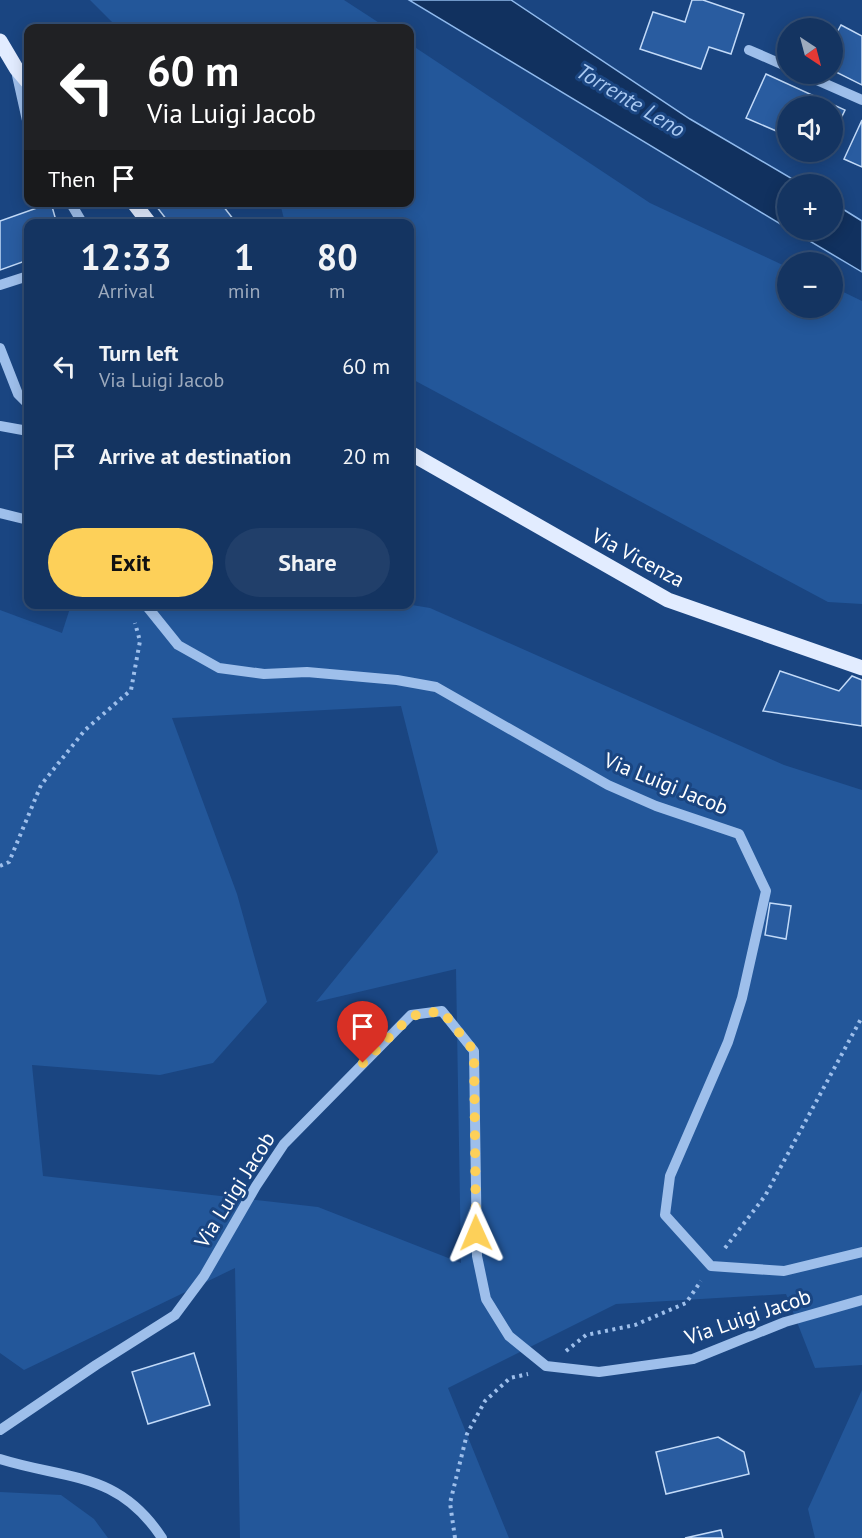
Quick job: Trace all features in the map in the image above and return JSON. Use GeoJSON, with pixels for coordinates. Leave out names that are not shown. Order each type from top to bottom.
{"type":"FeatureCollection","features":[{"type":"Feature","properties":{"kind":"main road"},"geometry":{"type":"LineString","coordinates":[[0,41],[24,77]]}},
{"type":"Feature","properties":{"kind":"main road"},"geometry":{"type":"LineString","coordinates":[[137,207],[146,219]]}},
{"type":"Feature","properties":{"kind":"main road","name":"Via Vicenza"},"geometry":{"type":"LineString","coordinates":[[414,455],[668,600],[862,668]]}},
{"type":"Feature","properties":{"kind":"street"},"geometry":{"type":"LineString","coordinates":[[749,50],[777,62]]}},
{"type":"Feature","properties":{"kind":"street"},"geometry":{"type":"LineString","coordinates":[[16,68],[24,106]]}},
{"type":"Feature","properties":{"kind":"street"},"geometry":{"type":"LineString","coordinates":[[825,84],[862,100]]}},
{"type":"Feature","properties":{"kind":"street"},"geometry":{"type":"LineString","coordinates":[[0,285],[24,277]]}},
{"type":"Feature","properties":{"kind":"street"},"geometry":{"type":"LineString","coordinates":[[0,348],[18,394],[24,400]]}},
{"type":"Feature","properties":{"kind":"street"},"geometry":{"type":"LineString","coordinates":[[0,426],[24,430]]}},
{"type":"Feature","properties":{"kind":"street"},"geometry":{"type":"LineString","coordinates":[[0,513],[24,519]]}},
{"type":"Feature","properties":{"kind":"street","name":"Via Luigi Jacob"},"geometry":{"type":"LineString","coordinates":[[149,609],[178,645],[219,668],[264,675],[307,672],[397,680],[436,687],[608,785],[656,806],[739,834],[766,891],[742,998],[728,1042],[670,1176],[665,1215],[711,1266],[784,1271],[862,1252]]}},
{"type":"Feature","properties":{"kind":"street","name":"Via Luigi Jacob"},"geometry":{"type":"LineString","coordinates":[[0,1430],[175,1316],[204,1276],[256,1186],[284,1144],[315,1110],[411,1016],[442,1011],[474,1051],[477,1256],[486,1299],[509,1336],[546,1366],[599,1372],[693,1359],[785,1322],[862,1300]]}},
{"type":"Feature","properties":{"kind":"street"},"geometry":{"type":"LineString","coordinates":[[0,1459],[29,1468],[59,1472],[99,1482],[123,1497],[149,1518],[162,1538]]}},
{"type":"Feature","properties":{"kind":"path"},"geometry":{"type":"LineString","coordinates":[[0,866],[9,862],[40,785],[85,730],[130,690],[140,641],[133,614]]}},
{"type":"Feature","properties":{"kind":"path"},"geometry":{"type":"LineString","coordinates":[[455,1538],[450,1503],[466,1434],[485,1401],[510,1378],[542,1371],[586,1335],[635,1325],[686,1303],[711,1266],[765,1196],[862,1017]]}},
{"type":"Feature","properties":{"kind":"shaded area"},"geometry":{"type":"Polygon","coordinates":[[[90,0],[344,0],[381,24],[114,24],[90,0]]]}},
{"type":"Feature","properties":{"kind":"shaded area"},"geometry":{"type":"Polygon","coordinates":[[[414,47],[650,203],[777,262],[777,318],[843,318],[843,292],[862,301],[862,604],[828,602],[414,380],[414,219],[284,219],[281,207],[414,207],[414,47]]]}},
{"type":"Feature","properties":{"kind":"shaded area"},"geometry":{"type":"Polygon","coordinates":[[[414,605],[430,608],[784,765],[862,790],[862,1365],[815,1368],[786,1294],[616,1304],[448,1388],[509,1538],[240,1538],[235,1268],[24,1370],[0,1353],[0,610],[62,633],[70,609],[414,609],[414,605]],[[401,706],[172,718],[237,894],[267,1002],[213,1063],[160,1075],[32,1065],[43,1176],[318,1207],[461,1263],[456,969],[316,1002],[438,852],[401,706]]]}},
{"type":"Feature","properties":{"kind":"shaded area"},"geometry":{"type":"Polygon","coordinates":[[[862,1390],[862,1538],[815,1538],[808,1509],[862,1390]]]}},
{"type":"Feature","properties":{"kind":"shaded area"},"geometry":{"type":"Polygon","coordinates":[[[0,1492],[61,1495],[94,1519],[108,1538],[0,1538],[0,1492]]]}},
{"type":"Feature","properties":{"kind":"water","name":"Torrente Leno"},"geometry":{"type":"Polygon","coordinates":[[[409,0],[511,0],[690,119],[784,174],[777,174],[777,222],[409,0]]]}},
{"type":"Feature","properties":{"kind":"water"},"geometry":{"type":"Polygon","coordinates":[[[843,209],[862,221],[862,272],[843,261],[843,252],[828,252],[808,240],[843,240],[843,209]]]}},
{"type":"Feature","properties":{"kind":"building"},"geometry":{"type":"Polygon","coordinates":[[[692,0],[703,0],[744,14],[731,54],[709,47],[701,69],[640,49],[653,12],[685,22],[692,0]]]}},
{"type":"Feature","properties":{"kind":"building"},"geometry":{"type":"Polygon","coordinates":[[[843,26],[862,36],[862,85],[843,76],[843,26]]]}},
{"type":"Feature","properties":{"kind":"building"},"geometry":{"type":"Polygon","coordinates":[[[766,74],[777,79],[777,84],[788,84],[814,96],[777,96],[777,131],[746,118],[766,74]]]}},
{"type":"Feature","properties":{"kind":"building"},"geometry":{"type":"Polygon","coordinates":[[[862,120],[862,167],[844,159],[862,120]]]}},
{"type":"Feature","properties":{"kind":"building"},"geometry":{"type":"Polygon","coordinates":[[[40,207],[52,207],[56,219],[24,219],[24,261],[0,270],[0,221],[40,207]]]}},
{"type":"Feature","properties":{"kind":"building"},"geometry":{"type":"Polygon","coordinates":[[[157,207],[224,207],[233,219],[166,219],[157,207]]]}},
{"type":"Feature","properties":{"kind":"building"},"geometry":{"type":"Polygon","coordinates":[[[780,671],[839,691],[852,676],[862,680],[862,726],[763,711],[780,671]]]}},
{"type":"Feature","properties":{"kind":"building"},"geometry":{"type":"Polygon","coordinates":[[[770,903],[791,906],[786,939],[765,935],[770,903]]]}},
{"type":"Feature","properties":{"kind":"building"},"geometry":{"type":"Polygon","coordinates":[[[194,1353],[210,1405],[148,1424],[132,1372],[194,1353]]]}},
{"type":"Feature","properties":{"kind":"building"},"geometry":{"type":"Polygon","coordinates":[[[718,1437],[744,1452],[749,1474],[666,1494],[656,1452],[718,1437]]]}},
{"type":"Feature","properties":{"kind":"building"},"geometry":{"type":"Polygon","coordinates":[[[721,1530],[723,1538],[685,1538],[721,1530]]]}},
{"type":"Feature","properties":{"kind":"route"},"geometry":{"type":"LineString","coordinates":[[363,1063],[411,1016],[442,1011],[474,1051],[476,1233]]}}]}
